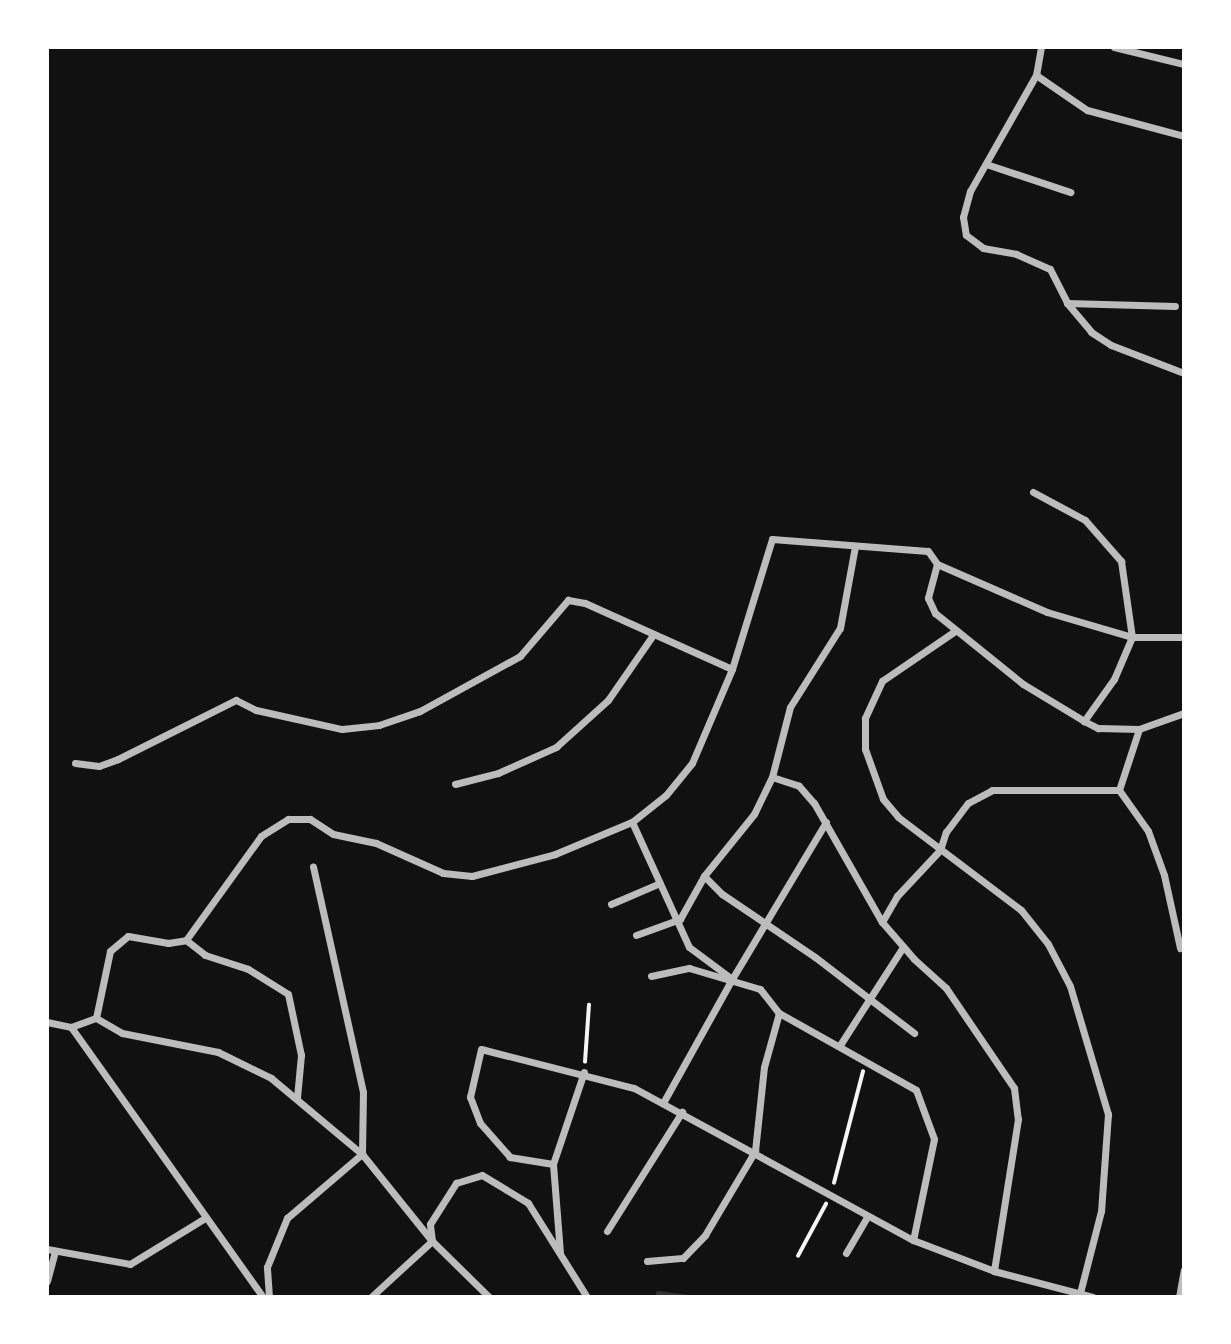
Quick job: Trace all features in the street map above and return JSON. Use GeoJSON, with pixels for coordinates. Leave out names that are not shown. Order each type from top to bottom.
{"type":"FeatureCollection","features":[{"type":"Feature","properties":{"kind":"street"},"geometry":{"type":"LineString","coordinates":[[1041,47],[1036,75],[970,191],[963,217],[966,235],[982,248],[1016,254],[1050,269],[1068,303],[1091,332],[1111,345],[1184,373]]}},
{"type":"Feature","properties":{"kind":"street"},"geometry":{"type":"LineString","coordinates":[[1114,47],[1184,64]]}},
{"type":"Feature","properties":{"kind":"street"},"geometry":{"type":"LineString","coordinates":[[1036,75],[1087,110],[1184,136]]}},
{"type":"Feature","properties":{"kind":"street"},"geometry":{"type":"LineString","coordinates":[[986,164],[1070,192]]}},
{"type":"Feature","properties":{"kind":"street"},"geometry":{"type":"LineString","coordinates":[[1068,303],[1175,306]]}},
{"type":"Feature","properties":{"kind":"street"},"geometry":{"type":"LineString","coordinates":[[1032,492],[1085,520],[1105,538],[1121,561],[1132,637],[1114,679],[1084,721]]}},
{"type":"Feature","properties":{"kind":"street"},"geometry":{"type":"LineString","coordinates":[[96,1018],[110,951],[128,936],[168,943],[186,940],[261,836],[288,819],[310,819],[333,834],[376,843],[443,873],[472,876],[555,854],[632,822],[666,795],[692,763],[732,668],[772,539],[928,551],[937,564],[1047,612],[1132,637],[1184,637]]}},
{"type":"Feature","properties":{"kind":"street"},"geometry":{"type":"LineString","coordinates":[[636,935],[680,919],[704,876],[754,814],[772,777],[790,707],[840,628],[855,546]]}},
{"type":"Feature","properties":{"kind":"street"},"geometry":{"type":"LineString","coordinates":[[937,564],[928,598],[935,613],[1023,684],[1084,721],[1098,728],[1139,729],[1184,713]]}},
{"type":"Feature","properties":{"kind":"street"},"geometry":{"type":"LineString","coordinates":[[75,764],[99,766],[118,759],[236,700],[256,710],[342,729],[379,724],[420,711],[520,656],[568,600],[732,668]]}},
{"type":"Feature","properties":{"kind":"street"},"geometry":{"type":"LineString","coordinates":[[955,631],[882,681],[865,718],[864,749],[883,799],[898,817],[1021,910],[1048,944],[1070,986],[1108,1114],[1101,1210],[1080,1293]]}},
{"type":"Feature","properties":{"kind":"street"},"geometry":{"type":"LineString","coordinates":[[455,783],[498,773],[556,747],[608,700],[653,635]]}},
{"type":"Feature","properties":{"kind":"street"},"geometry":{"type":"LineString","coordinates":[[1119,790],[1139,729]]}},
{"type":"Feature","properties":{"kind":"street"},"geometry":{"type":"LineString","coordinates":[[772,777],[799,786],[826,822],[882,922],[903,947],[946,988],[1014,1088],[1018,1119],[994,1271]]}},
{"type":"Feature","properties":{"kind":"street"},"geometry":{"type":"LineString","coordinates":[[882,922],[897,896],[940,850],[946,832],[968,803],[992,790],[1119,790]]}},
{"type":"Feature","properties":{"kind":"street"},"geometry":{"type":"LineString","coordinates":[[1119,790],[1148,831],[1164,874],[1180,948]]}},
{"type":"Feature","properties":{"kind":"street"},"geometry":{"type":"LineString","coordinates":[[632,822],[680,919],[689,947],[732,979]]}},
{"type":"Feature","properties":{"kind":"street"},"geometry":{"type":"LineString","coordinates":[[663,1102],[763,923],[826,822]]}},
{"type":"Feature","properties":{"kind":"street"},"geometry":{"type":"LineString","coordinates":[[269,1297],[267,1267],[286,1218],[362,1154],[363,1092],[313,866]]}},
{"type":"Feature","properties":{"kind":"street"},"geometry":{"type":"LineString","coordinates":[[704,876],[763,923],[870,998],[914,1034]]}},
{"type":"Feature","properties":{"kind":"street"},"geometry":{"type":"LineString","coordinates":[[611,904],[660,883]]}},
{"type":"Feature","properties":{"kind":"street"},"geometry":{"type":"LineString","coordinates":[[186,940],[205,955],[248,969],[288,994],[301,1055],[298,1097]]}},
{"type":"Feature","properties":{"kind":"street"},"geometry":{"type":"LineString","coordinates":[[840,1045],[903,947]]}},
{"type":"Feature","properties":{"kind":"street"},"geometry":{"type":"LineString","coordinates":[[647,1261],[683,1258],[705,1235],[755,1151],[764,1067],[779,1013],[774,1000],[760,989],[732,979],[689,968],[651,976]]}},
{"type":"Feature","properties":{"kind":"street"},"geometry":{"type":"LineString","coordinates":[[779,1013],[916,1090],[934,1139],[913,1240]]}},
{"type":"Feature","properties":{"kind":"street"},"geometry":{"type":"LineString","coordinates":[[47,1022],[71,1027],[96,1018],[122,1033],[218,1052],[244,1062],[298,1097],[362,1154],[432,1241],[489,1297]]}},
{"type":"Feature","properties":{"kind":"street"},"geometry":{"type":"LineString","coordinates":[[71,1027],[262,1297]]}},
{"type":"Feature","properties":{"kind":"street"},"geometry":{"type":"LineString","coordinates":[[552,1164],[510,1157],[480,1123],[470,1097],[481,1049],[584,1072],[663,1102],[913,1240],[994,1271],[1093,1297]]}},
{"type":"Feature","properties":{"kind":"street"},"geometry":{"type":"LineString","coordinates":[[561,1257],[554,1219],[552,1164],[584,1072]]}},
{"type":"Feature","properties":{"kind":"street"},"geometry":{"type":"LineString","coordinates":[[607,1231],[682,1112]]}},
{"type":"Feature","properties":{"kind":"street"},"geometry":{"type":"LineString","coordinates":[[432,1241],[430,1224],[456,1183],[482,1175],[528,1203],[587,1297]]}},
{"type":"Feature","properties":{"kind":"street"},"geometry":{"type":"LineString","coordinates":[[846,1253],[867,1217]]}},
{"type":"Feature","properties":{"kind":"street"},"geometry":{"type":"LineString","coordinates":[[47,1280],[51,1250],[130,1264],[205,1218]]}},
{"type":"Feature","properties":{"kind":"street"},"geometry":{"type":"LineString","coordinates":[[371,1297],[432,1241]]}},
{"type":"Feature","properties":{"kind":"street"},"geometry":{"type":"LineString","coordinates":[[1179,1297],[1184,1270]]}},
{"type":"Feature","properties":{"kind":"path"},"geometry":{"type":"LineString","coordinates":[[584,1072],[589,1005]]}},
{"type":"Feature","properties":{"kind":"path"},"geometry":{"type":"LineString","coordinates":[[798,1256],[831,1195],[866,1060]]}},
{"type":"Feature","properties":{"kind":"waterway"},"geometry":{"type":"LineString","coordinates":[[658,1293],[687,1297]]}}]}
